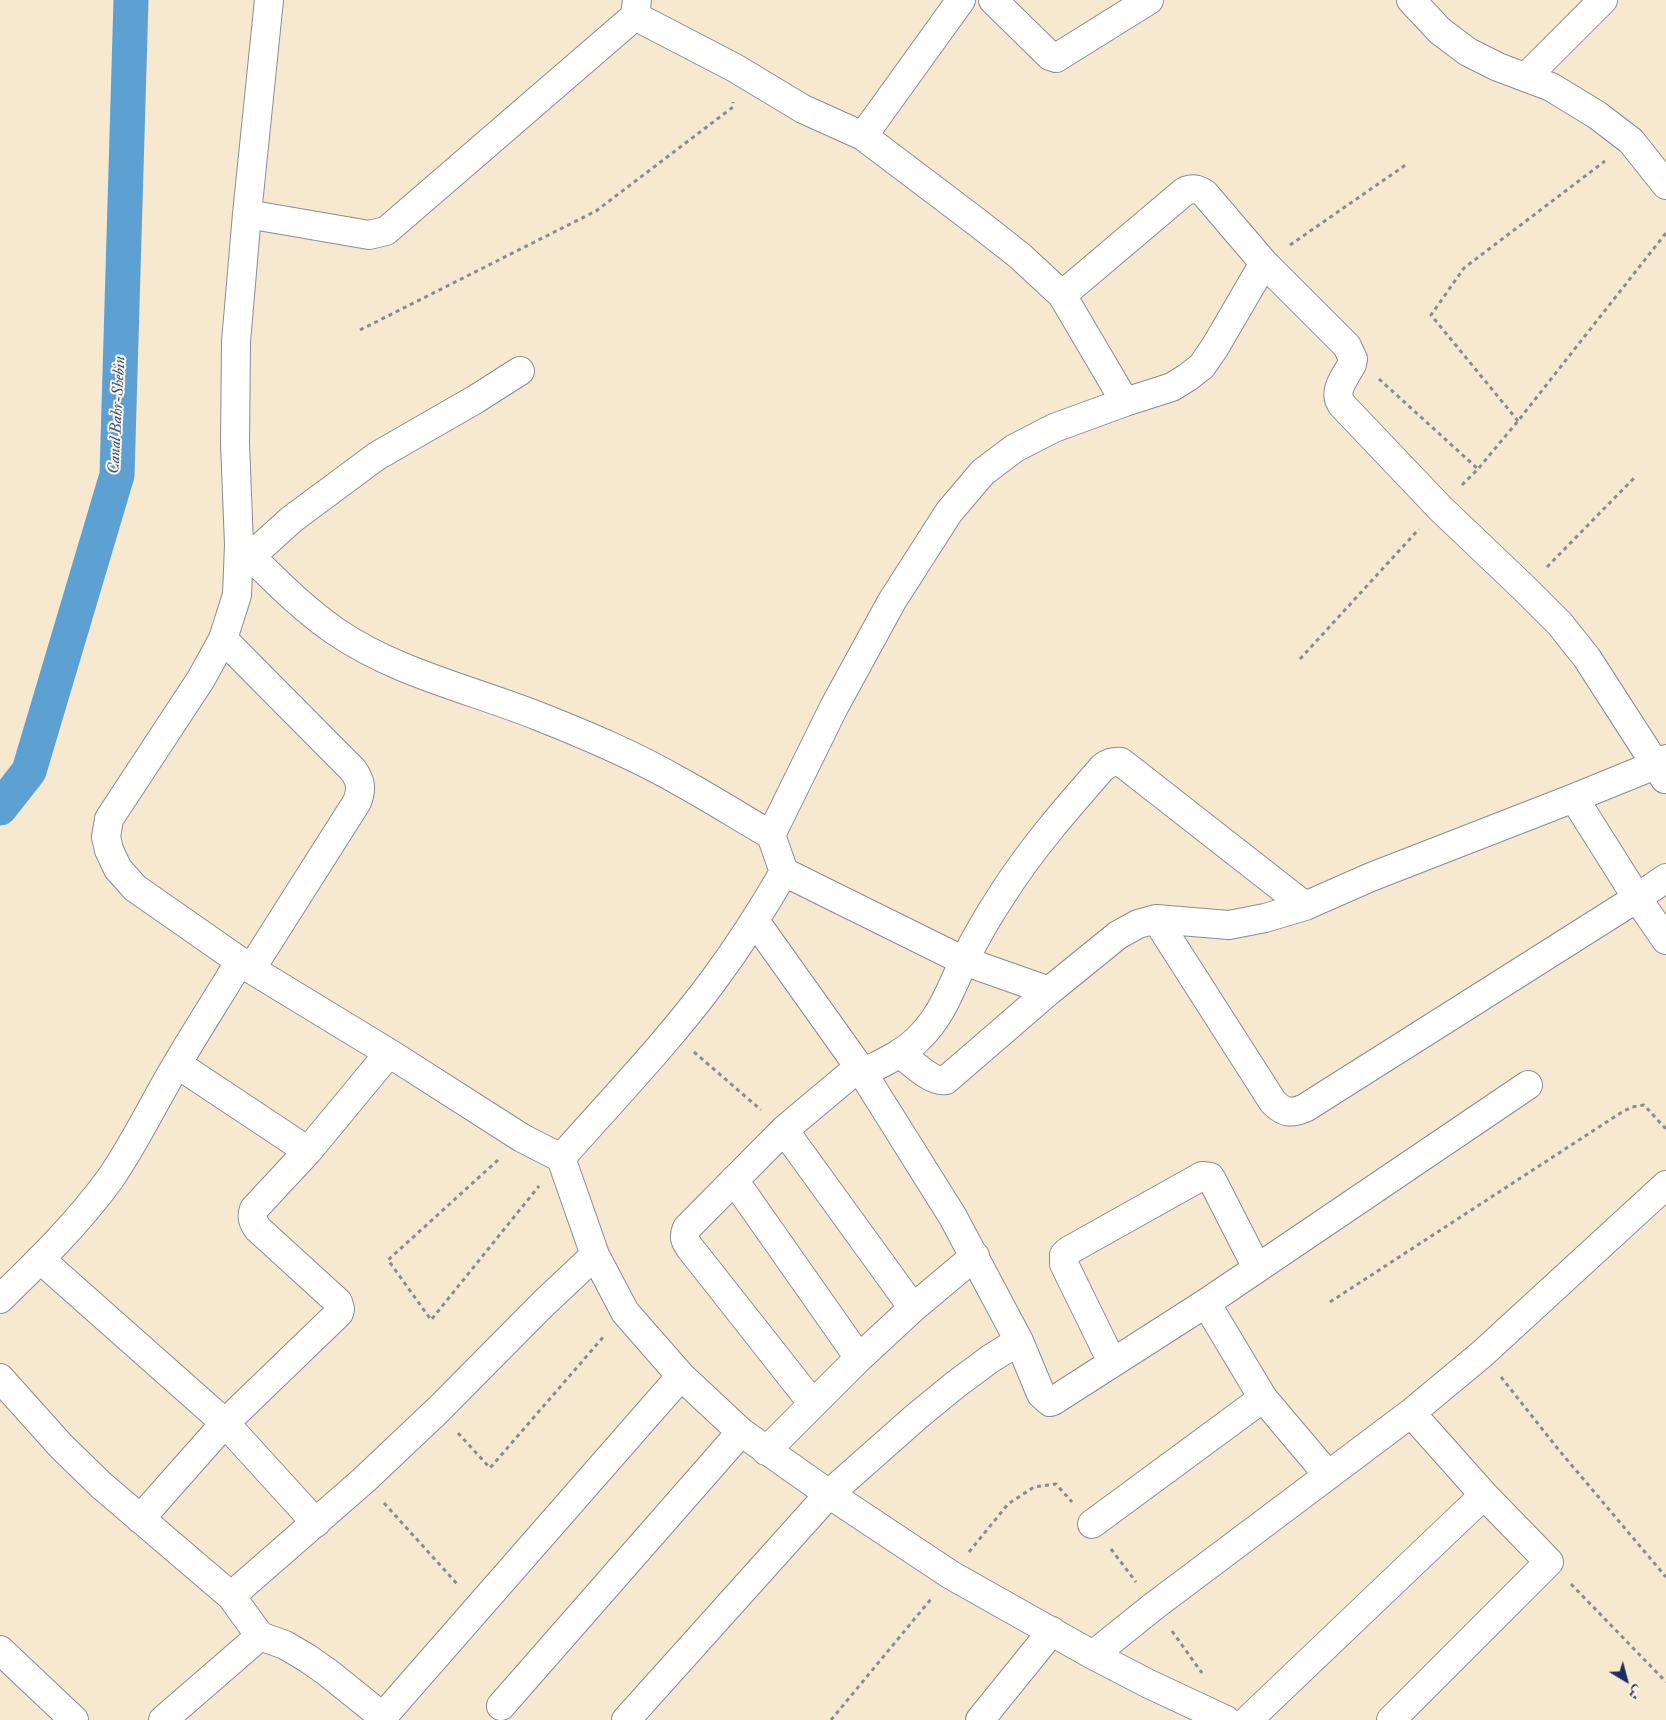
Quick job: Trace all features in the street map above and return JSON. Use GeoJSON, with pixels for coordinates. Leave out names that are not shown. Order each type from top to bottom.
{"type":"FeatureCollection","features":[{"type":"Feature","properties":{"kind":"street"},"geometry":{"type":"LineString","coordinates":[[269,0],[236,342],[235,443],[245,551],[237,595],[223,639],[201,679],[109,819],[106,837],[109,850],[118,869],[135,888],[246,965],[522,1138],[561,1158],[595,1255],[625,1312],[681,1376],[741,1432],[829,1494],[951,1575],[1093,1655],[1226,1720]]}},
{"type":"Feature","properties":{"kind":"street"},"geometry":{"type":"LineString","coordinates":[[863,136],[961,0]]}},
{"type":"Feature","properties":{"kind":"street"},"geometry":{"type":"LineString","coordinates":[[993,0],[1050,56],[1056,58],[1149,0]]}},
{"type":"Feature","properties":{"kind":"street"},"geometry":{"type":"LineString","coordinates":[[1411,0],[1440,31],[1468,52],[1498,67],[1551,87],[1596,115],[1631,141],[1666,185]]}},
{"type":"Feature","properties":{"kind":"street"},"geometry":{"type":"LineString","coordinates":[[1526,78],[1602,0]]}},
{"type":"Feature","properties":{"kind":"street"},"geometry":{"type":"LineString","coordinates":[[247,214],[369,235],[386,232],[636,8],[803,109],[863,136],[1020,256],[1062,295],[1125,402]]}},
{"type":"Feature","properties":{"kind":"street"},"geometry":{"type":"LineString","coordinates":[[900,1053],[933,1079],[946,1080],[1049,991],[1118,935],[1138,924],[1156,919],[1229,925],[1264,918],[1305,906],[1574,798],[1662,768],[1587,658],[1560,624],[1440,508],[1339,401],[1337,396],[1338,390],[1353,359],[1347,346],[1264,263],[1199,189],[1193,188],[1185,191],[1062,295]]}},
{"type":"Feature","properties":{"kind":"street"},"geometry":{"type":"LineString","coordinates":[[771,834],[834,707],[892,601],[949,512],[982,472],[1015,448],[1054,428],[1172,387],[1188,377],[1202,366],[1215,347],[1264,263]]}},
{"type":"Feature","properties":{"kind":"street"},"geometry":{"type":"LineString","coordinates":[[245,551],[377,456],[476,400],[520,371]]}},
{"type":"Feature","properties":{"kind":"street"},"geometry":{"type":"LineString","coordinates":[[245,551],[299,603],[335,631],[369,652],[447,684],[537,716],[619,750],[678,780],[771,834],[784,872],[964,961],[1049,991]]}},
{"type":"Feature","properties":{"kind":"street"},"geometry":{"type":"LineString","coordinates":[[0,1299],[84,1212],[110,1178],[134,1141],[176,1064],[358,802],[361,785],[359,777],[223,639]]}},
{"type":"Feature","properties":{"kind":"street"},"geometry":{"type":"LineString","coordinates":[[813,1404],[690,1248],[684,1239],[687,1228],[784,1130],[861,1070],[900,1053],[917,1040],[930,1026],[942,1009],[964,961],[1002,895],[1052,825],[1103,767],[1115,761],[1121,762],[1305,906]]}},
{"type":"Feature","properties":{"kind":"street"},"geometry":{"type":"LineString","coordinates":[[1574,798],[1637,898],[1666,940]]}},
{"type":"Feature","properties":{"kind":"street"},"geometry":{"type":"LineString","coordinates":[[561,1158],[672,1032],[713,982],[755,921],[784,872]]}},
{"type":"Feature","properties":{"kind":"street"},"geometry":{"type":"LineString","coordinates":[[1156,919],[1273,1102],[1281,1110],[1296,1112],[1306,1108],[1666,878]]}},
{"type":"Feature","properties":{"kind":"street"},"geometry":{"type":"LineString","coordinates":[[755,921],[861,1070],[953,1218],[1019,1341],[1041,1394],[1050,1402],[1053,1402],[1112,1362],[1206,1303],[1528,1085]]}},
{"type":"Feature","properties":{"kind":"street"},"geometry":{"type":"LineString","coordinates":[[140,1519],[225,1423],[339,1313],[338,1302],[258,1229],[252,1214],[254,1209],[308,1151],[389,1053]]}},
{"type":"Feature","properties":{"kind":"street"},"geometry":{"type":"LineString","coordinates":[[176,1064],[308,1151]]}},
{"type":"Feature","properties":{"kind":"street"},"geometry":{"type":"LineString","coordinates":[[784,1130],[913,1308]]}},
{"type":"Feature","properties":{"kind":"street"},"geometry":{"type":"LineString","coordinates":[[1112,1362],[1064,1264],[1064,1254],[1068,1250],[1202,1176],[1207,1176],[1212,1180],[1257,1268]]}},
{"type":"Feature","properties":{"kind":"street"},"geometry":{"type":"LineString","coordinates":[[734,1180],[859,1358]]}},
{"type":"Feature","properties":{"kind":"street"},"geometry":{"type":"LineString","coordinates":[[1093,1655],[1154,1606],[1411,1413],[1482,1354],[1666,1185]]}},
{"type":"Feature","properties":{"kind":"street"},"geometry":{"type":"LineString","coordinates":[[231,1596],[364,1480],[595,1255]]}},
{"type":"Feature","properties":{"kind":"street"},"geometry":{"type":"LineString","coordinates":[[766,1451],[859,1358],[913,1308],[975,1256]]}},
{"type":"Feature","properties":{"kind":"street"},"geometry":{"type":"LineString","coordinates":[[40,1259],[225,1423],[316,1523]]}},
{"type":"Feature","properties":{"kind":"street"},"geometry":{"type":"LineString","coordinates":[[1206,1303],[1262,1398],[1328,1475]]}},
{"type":"Feature","properties":{"kind":"street"},"geometry":{"type":"LineString","coordinates":[[626,1720],[829,1494],[955,1384],[1019,1341]]}},
{"type":"Feature","properties":{"kind":"street"},"geometry":{"type":"LineString","coordinates":[[0,1378],[61,1446],[101,1485],[231,1596],[260,1636],[285,1645],[307,1658],[327,1672],[381,1718],[479,1609],[681,1376]]}},
{"type":"Feature","properties":{"kind":"street"},"geometry":{"type":"LineString","coordinates":[[1092,1524],[1262,1398]]}},
{"type":"Feature","properties":{"kind":"street"},"geometry":{"type":"LineString","coordinates":[[1391,1720],[1549,1562],[1484,1495],[1411,1413]]}},
{"type":"Feature","properties":{"kind":"street"},"geometry":{"type":"LineString","coordinates":[[501,1706],[741,1432]]}},
{"type":"Feature","properties":{"kind":"street"},"geometry":{"type":"LineString","coordinates":[[1248,1720],[1484,1495]]}},
{"type":"Feature","properties":{"kind":"street"},"geometry":{"type":"LineString","coordinates":[[980,1720],[1052,1631]]}},
{"type":"Feature","properties":{"kind":"street"},"geometry":{"type":"LineString","coordinates":[[163,1720],[260,1636]]}},
{"type":"Feature","properties":{"kind":"street"},"geometry":{"type":"LineString","coordinates":[[0,1650],[74,1720]]}},
{"type":"Feature","properties":{"kind":"path"},"geometry":{"type":"LineString","coordinates":[[360,330],[596,210],[733,107],[735,68]]}},
{"type":"Feature","properties":{"kind":"path"},"geometry":{"type":"LineString","coordinates":[[1518,421],[1430,315],[1464,268],[1631,141]]}},
{"type":"Feature","properties":{"kind":"path"},"geometry":{"type":"LineString","coordinates":[[1264,263],[1407,164]]}},
{"type":"Feature","properties":{"kind":"path"},"geometry":{"type":"LineString","coordinates":[[1352,354],[1478,469],[1666,233]]}},
{"type":"Feature","properties":{"kind":"path"},"geometry":{"type":"LineString","coordinates":[[1525,589],[1636,476]]}},
{"type":"Feature","properties":{"kind":"path"},"geometry":{"type":"LineString","coordinates":[[1300,659],[1440,508]]}},
{"type":"Feature","properties":{"kind":"path"},"geometry":{"type":"LineString","coordinates":[[672,1032],[784,1130]]}},
{"type":"Feature","properties":{"kind":"path"},"geometry":{"type":"LineString","coordinates":[[1330,1302],[1622,1112],[1632,1107],[1644,1105],[1666,1129]]}},
{"type":"Feature","properties":{"kind":"path"},"geometry":{"type":"LineString","coordinates":[[522,1138],[388,1260],[431,1320],[561,1158]]}},
{"type":"Feature","properties":{"kind":"path"},"geometry":{"type":"LineString","coordinates":[[438,1410],[490,1468],[625,1312]]}},
{"type":"Feature","properties":{"kind":"path"},"geometry":{"type":"LineString","coordinates":[[1482,1354],[1558,1449],[1666,1577]]}},
{"type":"Feature","properties":{"kind":"path"},"geometry":{"type":"LineString","coordinates":[[364,1480],[479,1609]]}},
{"type":"Feature","properties":{"kind":"path"},"geometry":{"type":"LineString","coordinates":[[1092,1524],[1203,1674]]}},
{"type":"Feature","properties":{"kind":"path"},"geometry":{"type":"LineString","coordinates":[[1549,1562],[1666,1682]]}},
{"type":"Feature","properties":{"kind":"waterway","name":"Canal Bahr-Shebin"},"geometry":{"type":"LineString","coordinates":[[0,808],[29,771],[117,475],[131,0]]}}]}
